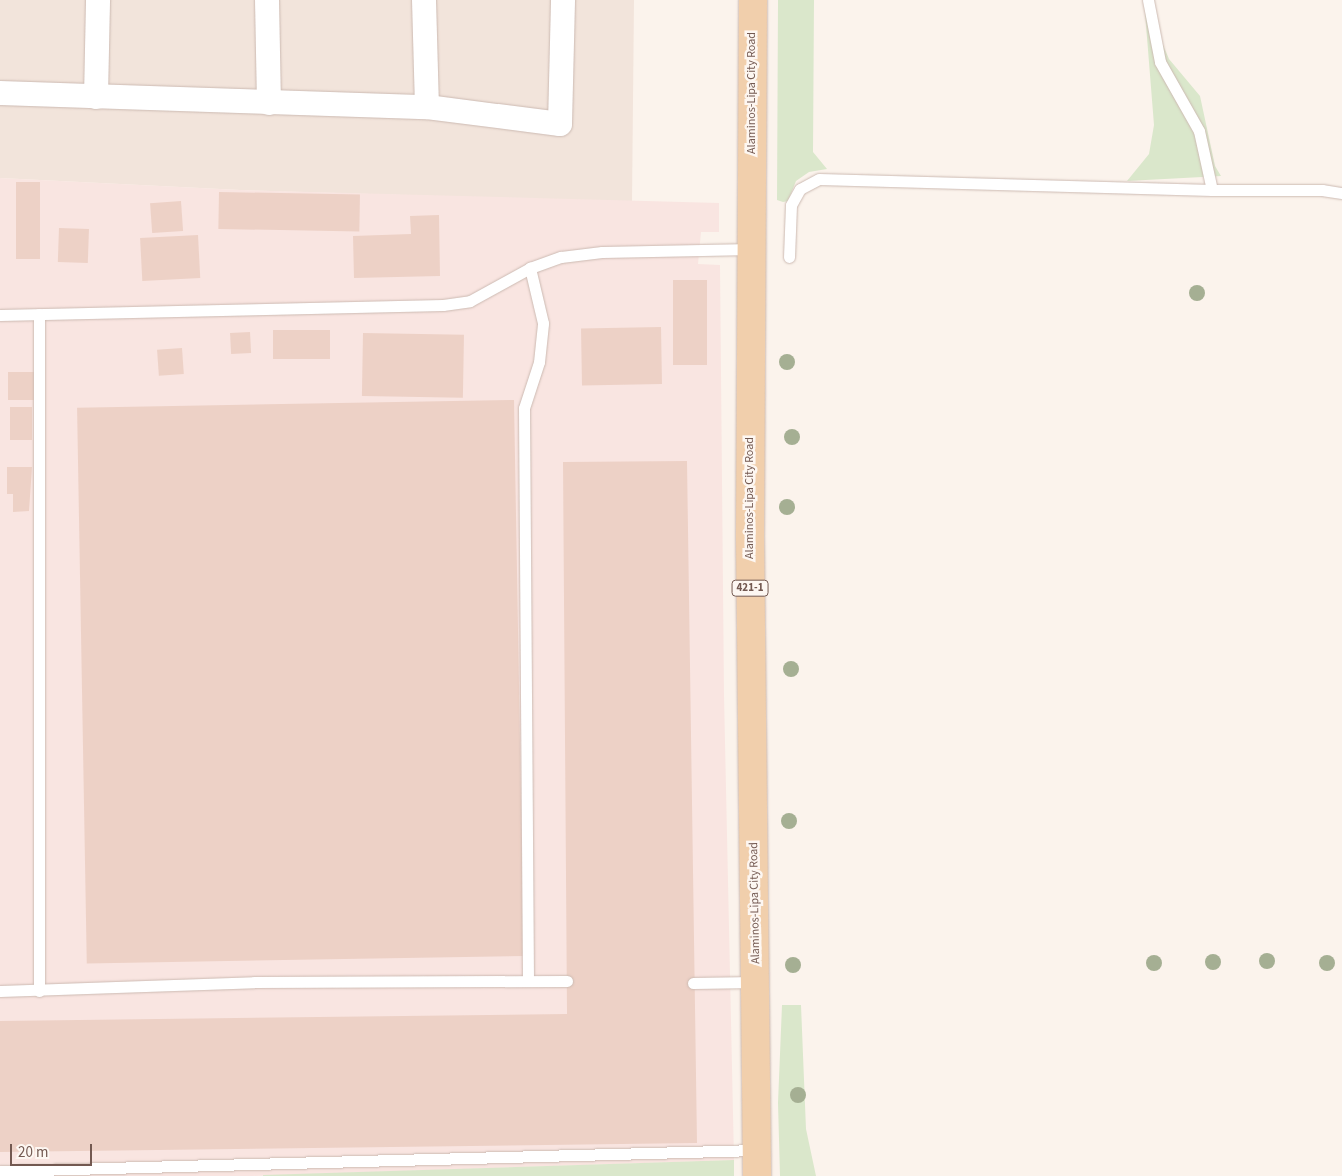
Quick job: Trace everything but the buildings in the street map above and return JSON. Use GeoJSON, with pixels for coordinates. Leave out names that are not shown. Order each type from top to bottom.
{"type":"FeatureCollection","features":[{"type":"Feature","properties":{"kind":"main road","name":"Alaminos-Lipa City Road"},"geometry":{"type":"LineString","coordinates":[[753,0],[750,536],[757,1163]]}},
{"type":"Feature","properties":{"kind":"street"},"geometry":{"type":"LineString","coordinates":[[96,97],[98,0]]}},
{"type":"Feature","properties":{"kind":"street"},"geometry":{"type":"LineString","coordinates":[[267,0],[269,102]]}},
{"type":"Feature","properties":{"kind":"street"},"geometry":{"type":"LineString","coordinates":[[424,0],[427,107]]}},
{"type":"Feature","properties":{"kind":"street"},"geometry":{"type":"LineString","coordinates":[[0,93],[427,107],[560,124],[563,0]]}},
{"type":"Feature","properties":{"kind":"lane"},"geometry":{"type":"LineString","coordinates":[[1148,0],[1160,62],[1199,131],[1212,190]]}},
{"type":"Feature","properties":{"kind":"lane"},"geometry":{"type":"LineString","coordinates":[[789,257],[791,205],[800,189],[819,179],[1212,190],[1322,190],[1342,193]]}},
{"type":"Feature","properties":{"kind":"lane"},"geometry":{"type":"LineString","coordinates":[[0,315],[443,305],[470,300],[530,268],[561,257],[602,252],[752,249]]}},
{"type":"Feature","properties":{"kind":"lane"},"geometry":{"type":"LineString","coordinates":[[528,981],[524,408],[539,362],[544,323],[530,268]]}},
{"type":"Feature","properties":{"kind":"lane"},"geometry":{"type":"LineString","coordinates":[[39,314],[39,991]]}},
{"type":"Feature","properties":{"kind":"lane"},"geometry":{"type":"LineString","coordinates":[[0,991],[254,982],[567,981]]}},
{"type":"Feature","properties":{"kind":"lane"},"geometry":{"type":"LineString","coordinates":[[693,983],[756,982]]}},
{"type":"Feature","properties":{"kind":"lane"},"geometry":{"type":"LineString","coordinates":[[0,1171],[757,1163]]}},
{"type":"Feature","properties":{"kind":"shaded area"},"geometry":{"type":"Polygon","coordinates":[[[0,0],[634,0],[632,202],[240,190],[0,178],[0,0]]]}},
{"type":"Feature","properties":{"kind":"shaded area"},"geometry":{"type":"Polygon","coordinates":[[[0,178],[240,190],[719,203],[719,232],[701,232],[698,264],[720,265],[724,695],[734,1160],[252,1176],[0,1176],[0,178]]]}},
{"type":"Feature","properties":{"kind":"green space"},"geometry":{"type":"Polygon","coordinates":[[[778,0],[814,0],[813,152],[827,169],[809,172],[796,181],[788,201],[783,202],[777,200],[778,0]]]}},
{"type":"Feature","properties":{"kind":"green space"},"geometry":{"type":"Polygon","coordinates":[[[1144,0],[1169,59],[1200,96],[1215,166],[1221,176],[1127,181],[1149,154],[1154,125],[1144,0]]]}},
{"type":"Feature","properties":{"kind":"green space"},"geometry":{"type":"Polygon","coordinates":[[[782,1005],[801,1005],[806,1129],[816,1176],[780,1176],[778,1103],[782,1005]]]}},
{"type":"Feature","properties":{"kind":"green space"},"geometry":{"type":"Polygon","coordinates":[[[734,1160],[734,1176],[263,1176],[263,1175],[734,1160]]]}}]}
